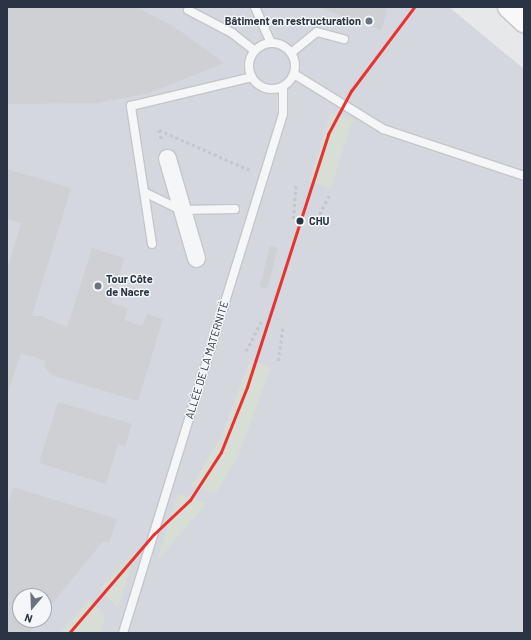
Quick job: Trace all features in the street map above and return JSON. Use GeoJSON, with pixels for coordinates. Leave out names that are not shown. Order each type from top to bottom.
{"type":"FeatureCollection","features":[{"type":"Feature","properties":{"kind":"highway"},"geometry":{"type":"LineString","coordinates":[[509,7],[524,21]]}},
{"type":"Feature","properties":{"kind":"street"},"geometry":{"type":"LineString","coordinates":[[167,158],[196,258]]}},
{"type":"Feature","properties":{"kind":"lane"},"geometry":{"type":"LineString","coordinates":[[255,7],[271,43],[291,53]]}},
{"type":"Feature","properties":{"kind":"lane"},"geometry":{"type":"LineString","coordinates":[[188,10],[232,33],[255,51]]}},
{"type":"Feature","properties":{"kind":"lane"},"geometry":{"type":"LineString","coordinates":[[291,53],[317,32],[344,39]]}},
{"type":"Feature","properties":{"kind":"lane"},"geometry":{"type":"LineString","coordinates":[[271,43],[255,51],[250,64],[252,76],[262,87],[283,87],[294,74],[291,53]]}},
{"type":"Feature","properties":{"kind":"lane"},"geometry":{"type":"LineString","coordinates":[[294,74],[383,129],[524,176]]}},
{"type":"Feature","properties":{"kind":"lane"},"geometry":{"type":"LineString","coordinates":[[152,244],[146,193],[131,106],[252,76]]}},
{"type":"Feature","properties":{"kind":"lane","name":"ALLÉE DE LA MATERNITÉ"},"geometry":{"type":"LineString","coordinates":[[123,633],[283,114],[283,87]]}},
{"type":"Feature","properties":{"kind":"lane"},"geometry":{"type":"LineString","coordinates":[[146,193],[181,210],[235,209]]}},
{"type":"Feature","properties":{"kind":"path"},"geometry":{"type":"LineString","coordinates":[[159,130],[252,172]]}},
{"type":"Feature","properties":{"kind":"path"},"geometry":{"type":"LineString","coordinates":[[293,219],[296,185]]}},
{"type":"Feature","properties":{"kind":"path"},"geometry":{"type":"LineString","coordinates":[[314,225],[329,196]]}},
{"type":"Feature","properties":{"kind":"path"},"geometry":{"type":"LineString","coordinates":[[246,351],[262,319]]}},
{"type":"Feature","properties":{"kind":"path"},"geometry":{"type":"LineString","coordinates":[[278,361],[284,325]]}},
{"type":"Feature","properties":{"kind":"shaded area"},"geometry":{"type":"Polygon","coordinates":[[[7,7],[449,7],[524,69],[524,633],[7,633],[7,7]]]}},
{"type":"Feature","properties":{"kind":"shaded area"},"geometry":{"type":"Polygon","coordinates":[[[331,113],[353,120],[331,189],[309,181],[331,113]]]}},
{"type":"Feature","properties":{"kind":"shaded area"},"geometry":{"type":"Polygon","coordinates":[[[250,360],[271,367],[238,457],[215,494],[191,486],[221,437],[250,360]]]}},
{"type":"Feature","properties":{"kind":"shaded area"},"geometry":{"type":"Polygon","coordinates":[[[178,494],[207,503],[157,561],[178,494]]]}},
{"type":"Feature","properties":{"kind":"shaded area"},"geometry":{"type":"Polygon","coordinates":[[[136,550],[118,608],[99,589],[136,550]]]}},
{"type":"Feature","properties":{"kind":"shaded area"},"geometry":{"type":"Polygon","coordinates":[[[89,600],[105,615],[101,633],[60,633],[89,600]]]}},
{"type":"Feature","properties":{"kind":"building"},"geometry":{"type":"Polygon","coordinates":[[[7,7],[136,7],[176,28],[224,63],[149,93],[98,103],[7,104],[7,7]]]}},
{"type":"Feature","properties":{"kind":"building","name":"Bâtiment en restructuration"},"geometry":{"type":"Polygon","coordinates":[[[317,7],[381,7],[388,9],[381,30],[317,7]]]}},
{"type":"Feature","properties":{"kind":"building","name":"Tour Côte de Nacre"},"geometry":{"type":"Polygon","coordinates":[[[7,169],[71,188],[32,316],[41,316],[67,327],[92,248],[124,258],[111,303],[128,308],[124,320],[142,326],[147,314],[163,319],[138,401],[51,375],[44,366],[46,361],[21,353],[7,396],[7,270],[21,223],[7,219],[7,169]]]}},
{"type":"Feature","properties":{"kind":"building"},"geometry":{"type":"Polygon","coordinates":[[[270,246],[278,248],[268,289],[260,287],[270,246]]]}},
{"type":"Feature","properties":{"kind":"building"},"geometry":{"type":"Polygon","coordinates":[[[58,402],[132,424],[125,447],[118,444],[106,484],[39,463],[58,402]]]}},
{"type":"Feature","properties":{"kind":"building"},"geometry":{"type":"Polygon","coordinates":[[[13,487],[117,519],[109,543],[103,541],[52,604],[52,588],[12,588],[12,628],[33,628],[29,633],[7,633],[7,506],[13,487]]]}},
{"type":"Feature","properties":{"kind":"transit line"},"geometry":{"type":"LineString","coordinates":[[69,633],[154,534],[190,500],[221,452],[247,387],[328,134],[351,91],[414,7]]}},
{"type":"Feature","properties":{"kind":"place","name":"Bâtiment en restructuration"},"geometry":{"type":"Point","coordinates":[369,21]}},
{"type":"Feature","properties":{"kind":"place","name":"CHU"},"geometry":{"type":"Point","coordinates":[300,221]}},
{"type":"Feature","properties":{"kind":"place","name":"Tour Côte de Nacre"},"geometry":{"type":"Point","coordinates":[98,286]}}]}
